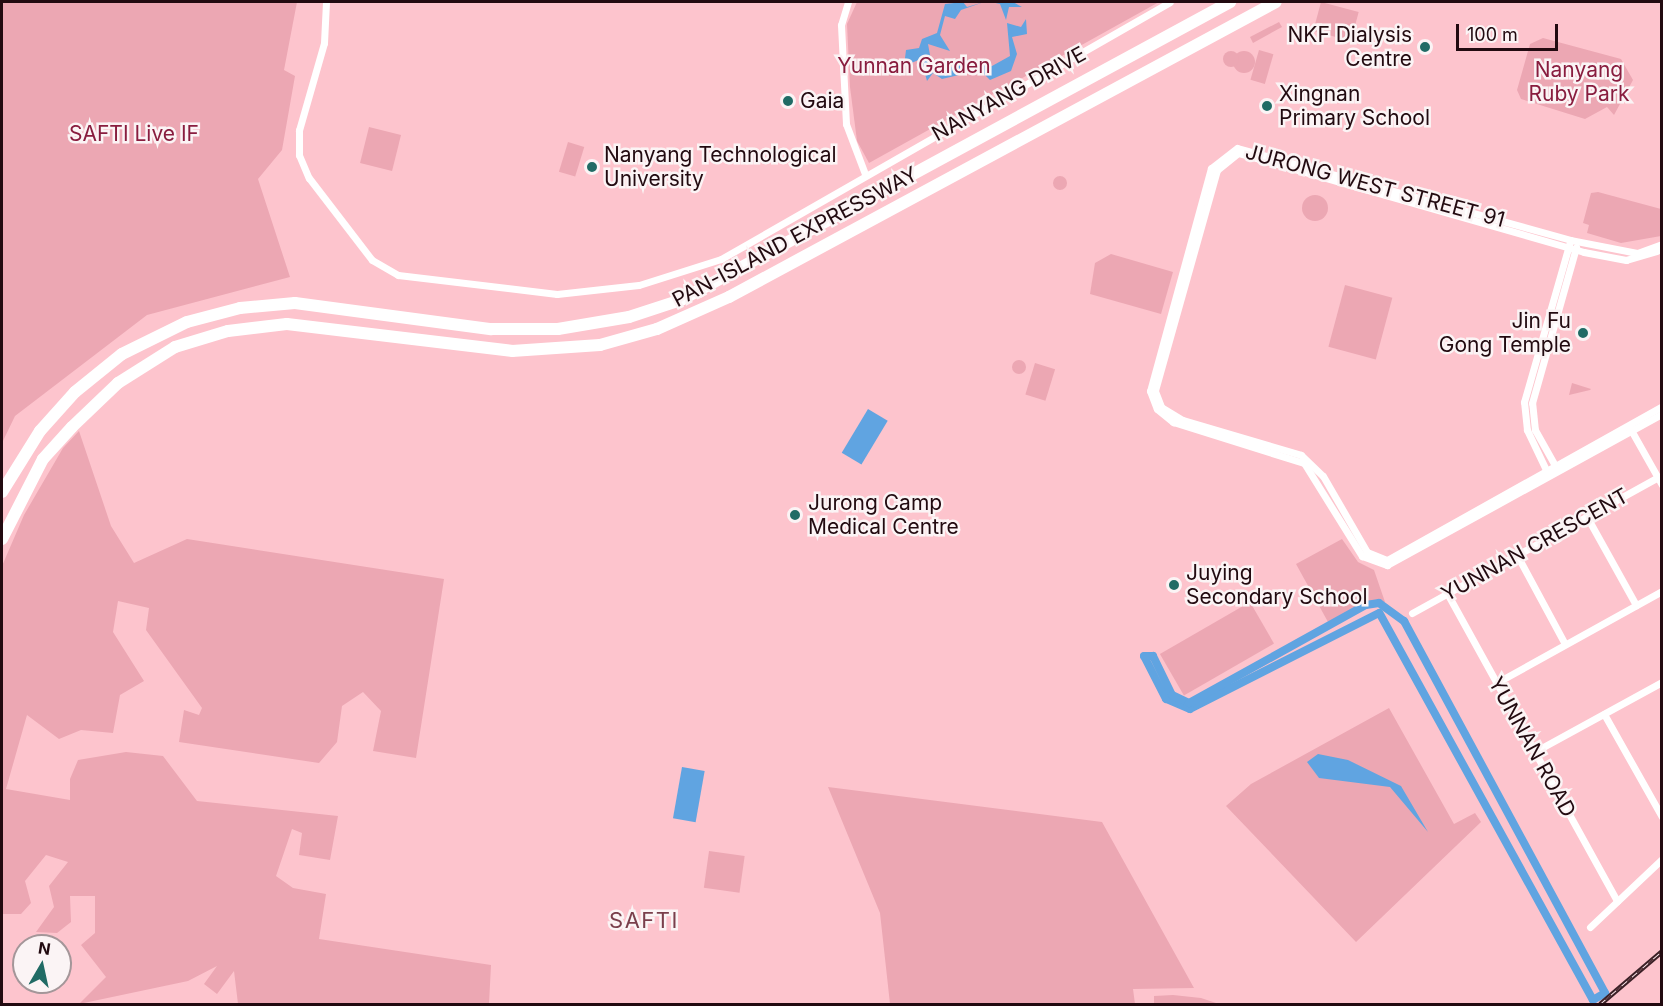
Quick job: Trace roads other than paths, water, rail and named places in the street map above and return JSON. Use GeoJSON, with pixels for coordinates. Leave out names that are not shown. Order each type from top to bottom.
{"type":"FeatureCollection","features":[{"type":"Feature","properties":{"kind":"highway","name":"PAN-ISLAND EXPRESSWAY"},"geometry":{"type":"LineString","coordinates":[[2,492],[40,431],[75,392],[122,354],[187,322],[240,308],[303,303],[512,330],[629,317],[681,300],[1230,2]]}},
{"type":"Feature","properties":{"kind":"highway","name":"PAN-ISLAND EXPRESSWAY"},"geometry":{"type":"LineString","coordinates":[[2,539],[43,459],[72,427],[118,383],[194,340],[287,324],[496,350],[600,345],[687,318],[874,220],[1275,2]]}},
{"type":"Feature","properties":{"kind":"street","name":"NANYANG DRIVE"},"geometry":{"type":"LineString","coordinates":[[326,2],[323,49],[299,130],[299,155],[309,178],[372,260],[398,275],[557,294],[639,285],[721,260],[806,215],[865,174],[1170,2]]}},
{"type":"Feature","properties":{"kind":"street"},"geometry":{"type":"LineString","coordinates":[[848,2],[841,25],[846,124],[865,174]]}},
{"type":"Feature","properties":{"kind":"street","name":"JURONG WEST STREET 91"},"geometry":{"type":"LineString","coordinates":[[1551,478],[1399,563],[1375,564],[1362,556],[1304,464],[1164,418],[1152,399],[1151,380],[1212,168],[1237,148],[1573,244]]}},
{"type":"Feature","properties":{"kind":"street","name":"JURONG WEST STREET 91"},"geometry":{"type":"LineString","coordinates":[[1546,470],[1387,560],[1371,556],[1359,542],[1309,461],[1168,414],[1157,399],[1156,381],[1217,170],[1238,153],[1573,244],[1637,253],[1662,246]]}},
{"type":"Feature","properties":{"kind":"street"},"geometry":{"type":"LineString","coordinates":[[1573,244],[1528,373],[1524,419],[1546,470],[1551,478],[1662,414]]}},
{"type":"Feature","properties":{"kind":"street"},"geometry":{"type":"LineString","coordinates":[[1559,473],[1532,418],[1539,375],[1573,244]]}},
{"type":"Feature","properties":{"kind":"street"},"geometry":{"type":"LineString","coordinates":[[1528,373],[1539,375]]}},
{"type":"Feature","properties":{"kind":"street"},"geometry":{"type":"LineString","coordinates":[[1546,470],[1662,405]]}},
{"type":"Feature","properties":{"kind":"street"},"geometry":{"type":"LineString","coordinates":[[1629,423],[1631,432],[1662,485]]}},
{"type":"Feature","properties":{"kind":"street","name":"YUNNAN CRESCENT"},"geometry":{"type":"LineString","coordinates":[[1412,612],[1657,478]]}},
{"type":"Feature","properties":{"kind":"street"},"geometry":{"type":"LineString","coordinates":[[1587,517],[1636,605]]}},
{"type":"Feature","properties":{"kind":"street"},"geometry":{"type":"LineString","coordinates":[[1517,555],[1565,644]]}},
{"type":"Feature","properties":{"kind":"street"},"geometry":{"type":"LineString","coordinates":[[1496,683],[1662,591]]}},
{"type":"Feature","properties":{"kind":"street","name":"YUNNAN ROAD"},"geometry":{"type":"LineString","coordinates":[[1447,593],[1617,901]]}},
{"type":"Feature","properties":{"kind":"street"},"geometry":{"type":"LineString","coordinates":[[1534,752],[1662,682]]}},
{"type":"Feature","properties":{"kind":"street"},"geometry":{"type":"LineString","coordinates":[[1604,714],[1662,817]]}},
{"type":"Feature","properties":{"kind":"street"},"geometry":{"type":"LineString","coordinates":[[1590,927],[1662,859]]}},
{"type":"Feature","properties":{"kind":"water"},"geometry":{"type":"Polygon","coordinates":[[[963,2],[967,7],[984,2],[961,10],[955,19],[945,16],[940,35],[950,51],[928,44],[932,66],[946,69],[970,60],[992,66],[1010,56],[1007,23],[1021,27],[1026,19],[1027,34],[1012,37],[1017,54],[1011,71],[990,80],[980,70],[942,79],[933,73],[927,81],[921,59],[904,66],[906,50],[919,48],[922,39],[937,33],[945,4],[963,2]]]}},
{"type":"Feature","properties":{"kind":"water"},"geometry":{"type":"Polygon","coordinates":[[[991,2],[1013,2],[1022,7],[1009,7],[1006,20],[1000,4],[991,2]]]}},
{"type":"Feature","properties":{"kind":"water"},"geometry":{"type":"Polygon","coordinates":[[[868,409],[888,421],[861,465],[842,453],[868,409]]]}},
{"type":"Feature","properties":{"kind":"water"},"geometry":{"type":"Polygon","coordinates":[[[1318,754],[1348,760],[1401,786],[1428,832],[1390,787],[1319,778],[1307,762],[1318,754]]]}},
{"type":"Feature","properties":{"kind":"water"},"geometry":{"type":"Polygon","coordinates":[[[682,767],[705,771],[696,822],[673,818],[682,767]]]}},
{"type":"Feature","properties":{"kind":"waterway"},"geometry":{"type":"LineString","coordinates":[[1379,603],[1404,621],[1605,993],[1593,1000],[1379,613],[1190,709],[1166,699],[1144,656],[1153,656],[1172,695],[1189,703],[1366,605],[1379,603]]}},
{"type":"Feature","properties":{"kind":"railway"},"geometry":{"type":"LineString","coordinates":[[1600,1004],[1662,951]]}},
{"type":"Feature","properties":{"kind":"place","name":"NKF Dialysis Centre"},"geometry":{"type":"Point","coordinates":[1425,47]}},
{"type":"Feature","properties":{"kind":"place","name":"Gaia"},"geometry":{"type":"Point","coordinates":[788,101]}},
{"type":"Feature","properties":{"kind":"place","name":"Xingnan Primary School"},"geometry":{"type":"Point","coordinates":[1267,106]}},
{"type":"Feature","properties":{"kind":"place","name":"Nanyang Technological University"},"geometry":{"type":"Point","coordinates":[592,167]}},
{"type":"Feature","properties":{"kind":"place","name":"Jin Fu Gong Temple"},"geometry":{"type":"Point","coordinates":[1583,333]}},
{"type":"Feature","properties":{"kind":"place","name":"Jurong Camp Medical Centre"},"geometry":{"type":"Point","coordinates":[795,515]}},
{"type":"Feature","properties":{"kind":"place","name":"Juying Secondary School"},"geometry":{"type":"Point","coordinates":[1174,585]}},
{"type":"Feature","properties":{"kind":"district","name":"SAFTI"},"geometry":{"type":"Point","coordinates":[644,921]}},
{"type":"Feature","properties":{"kind":"park label","name":"Yunnan Garden"},"geometry":{"type":"Point","coordinates":[914,66]}},
{"type":"Feature","properties":{"kind":"park label","name":"Nanyang Ruby Park"},"geometry":{"type":"Point","coordinates":[1579,82]}},
{"type":"Feature","properties":{"kind":"park label","name":"SAFTI Live IF"},"geometry":{"type":"Point","coordinates":[134,134]}}]}
